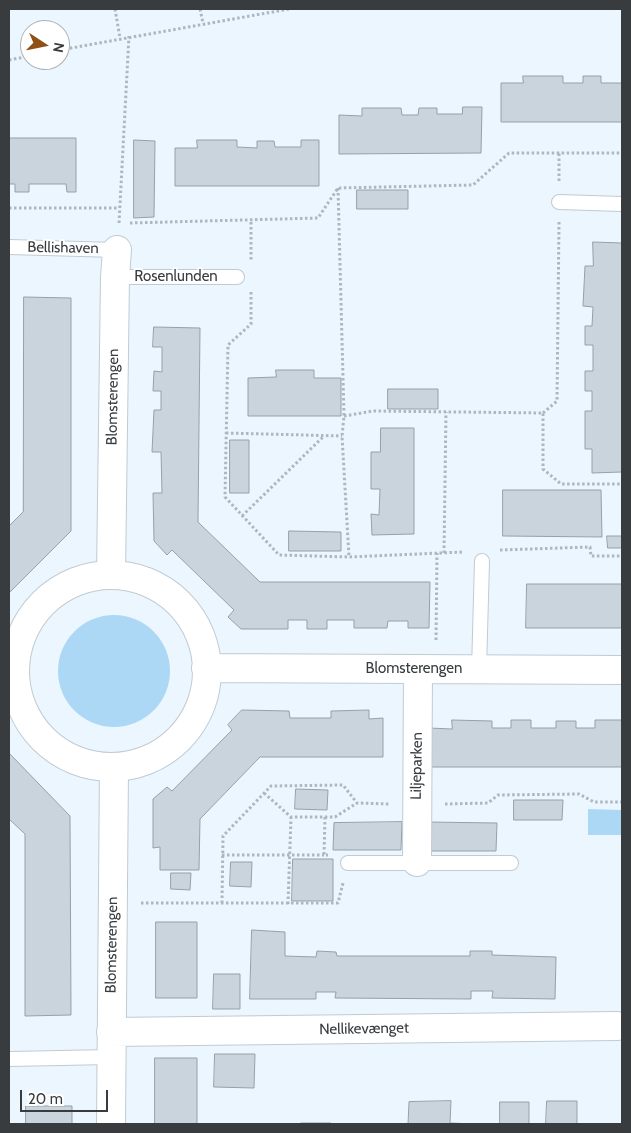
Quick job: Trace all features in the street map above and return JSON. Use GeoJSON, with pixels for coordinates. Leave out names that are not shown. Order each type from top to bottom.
{"type":"FeatureCollection","features":[{"type":"Feature","properties":{"kind":"street","name":"Blomsterengen"},"geometry":{"type":"LineString","coordinates":[[110,575],[117,250]]}},
{"type":"Feature","properties":{"kind":"street"},"geometry":{"type":"LineString","coordinates":[[110,575],[140,580],[158,588],[174,600],[188,614],[198,632],[204,651],[206,668],[200,704],[183,733],[157,755],[136,763],[114,767],[90,765],[68,757],[40,735],[21,705],[12,671],[20,640],[29,620],[43,603],[69,585],[90,578],[110,575]]}},
{"type":"Feature","properties":{"kind":"street","name":"Blomsterengen"},"geometry":{"type":"LineString","coordinates":[[206,668],[622,670]]}},
{"type":"Feature","properties":{"kind":"street","name":"Liljeparken"},"geometry":{"type":"LineString","coordinates":[[417,862],[427,669]]}},
{"type":"Feature","properties":{"kind":"street","name":"Blomsterengen"},"geometry":{"type":"LineString","coordinates":[[111,1124],[114,767]]}},
{"type":"Feature","properties":{"kind":"street","name":"Nellikevænget"},"geometry":{"type":"LineString","coordinates":[[111,1045],[617,1026]]}},
{"type":"Feature","properties":{"kind":"lane"},"geometry":{"type":"LineString","coordinates":[[559,202],[622,204]]}},
{"type":"Feature","properties":{"kind":"lane","name":"Bellishaven"},"geometry":{"type":"LineString","coordinates":[[9,247],[117,250]]}},
{"type":"Feature","properties":{"kind":"lane","name":"Rosenlunden"},"geometry":{"type":"LineString","coordinates":[[115,277],[238,277]]}},
{"type":"Feature","properties":{"kind":"lane"},"geometry":{"type":"LineString","coordinates":[[479,670],[482,556]]}},
{"type":"Feature","properties":{"kind":"lane"},"geometry":{"type":"LineString","coordinates":[[348,863],[510,863]]}},
{"type":"Feature","properties":{"kind":"lane"},"geometry":{"type":"LineString","coordinates":[[9,1059],[111,1045]]}},
{"type":"Feature","properties":{"kind":"path"},"geometry":{"type":"LineString","coordinates":[[115,9],[120,38]]}},
{"type":"Feature","properties":{"kind":"path"},"geometry":{"type":"LineString","coordinates":[[200,9],[203,23]]}},
{"type":"Feature","properties":{"kind":"path"},"geometry":{"type":"LineString","coordinates":[[70,48],[289,9]]}},
{"type":"Feature","properties":{"kind":"path"},"geometry":{"type":"LineString","coordinates":[[117,250],[129,36]]}},
{"type":"Feature","properties":{"kind":"path"},"geometry":{"type":"LineString","coordinates":[[338,188],[473,185],[509,153],[622,153]]}},
{"type":"Feature","properties":{"kind":"path"},"geometry":{"type":"LineString","coordinates":[[344,416],[373,411],[543,413],[557,401],[559,153]]}},
{"type":"Feature","properties":{"kind":"path"},"geometry":{"type":"LineString","coordinates":[[119,223],[251,222],[318,218],[338,188]]}},
{"type":"Feature","properties":{"kind":"path"},"geometry":{"type":"LineString","coordinates":[[338,188],[344,416],[342,436],[349,556]]}},
{"type":"Feature","properties":{"kind":"path"},"geometry":{"type":"LineString","coordinates":[[9,208],[118,208]]}},
{"type":"Feature","properties":{"kind":"path"},"geometry":{"type":"LineString","coordinates":[[251,222],[251,267]]}},
{"type":"Feature","properties":{"kind":"path"},"geometry":{"type":"LineString","coordinates":[[251,286],[251,324],[228,345],[224,497],[279,555],[349,556],[444,553],[482,556],[590,547],[591,556],[622,556]]}},
{"type":"Feature","properties":{"kind":"path"},"geometry":{"type":"LineString","coordinates":[[444,553],[446,412]]}},
{"type":"Feature","properties":{"kind":"path"},"geometry":{"type":"LineString","coordinates":[[543,413],[543,469],[561,484],[622,484]]}},
{"type":"Feature","properties":{"kind":"path"},"geometry":{"type":"LineString","coordinates":[[226,433],[342,436]]}},
{"type":"Feature","properties":{"kind":"path"},"geometry":{"type":"LineString","coordinates":[[242,516],[324,437]]}},
{"type":"Feature","properties":{"kind":"path"},"geometry":{"type":"LineString","coordinates":[[427,669],[437,553]]}},
{"type":"Feature","properties":{"kind":"path"},"geometry":{"type":"LineString","coordinates":[[264,793],[291,817],[335,817],[357,803]]}},
{"type":"Feature","properties":{"kind":"path"},"geometry":{"type":"LineString","coordinates":[[288,904],[291,817]]}},
{"type":"Feature","properties":{"kind":"path"},"geometry":{"type":"LineString","coordinates":[[324,855],[325,817]]}},
{"type":"Feature","properties":{"kind":"path"},"geometry":{"type":"LineString","coordinates":[[112,903],[338,904],[348,863],[341,856],[222,855]]}},
{"type":"Feature","properties":{"kind":"shaded area"},"geometry":{"type":"Polygon","coordinates":[[[114,615],[135,619],[153,632],[166,650],[170,671],[166,692],[153,710],[135,723],[114,727],[93,723],[75,710],[62,692],[58,671],[62,650],[75,632],[93,619],[114,615]]]}},
{"type":"Feature","properties":{"kind":"shaded area"},"geometry":{"type":"Polygon","coordinates":[[[588,809],[622,810],[622,835],[588,835],[588,809]]]}},
{"type":"Feature","properties":{"kind":"building"},"geometry":{"type":"Polygon","coordinates":[[[523,76],[563,76],[563,83],[583,83],[583,76],[601,76],[601,83],[622,83],[622,122],[501,122],[501,83],[523,83],[523,76]]]}},
{"type":"Feature","properties":{"kind":"building"},"geometry":{"type":"Polygon","coordinates":[[[463,107],[482,107],[481,153],[339,154],[339,115],[362,116],[362,108],[401,108],[402,115],[418,115],[419,108],[437,108],[437,114],[462,114],[463,107]]]}},
{"type":"Feature","properties":{"kind":"building"},"geometry":{"type":"Polygon","coordinates":[[[9,138],[76,138],[76,192],[67,192],[66,184],[29,184],[29,192],[15,192],[15,184],[9,184],[9,138]]]}},
{"type":"Feature","properties":{"kind":"building"},"geometry":{"type":"Polygon","coordinates":[[[134,140],[155,141],[154,217],[134,218],[134,140]]]}},
{"type":"Feature","properties":{"kind":"building"},"geometry":{"type":"Polygon","coordinates":[[[197,140],[237,140],[237,147],[257,148],[257,141],[274,141],[275,147],[301,147],[301,140],[319,140],[319,186],[175,186],[175,148],[197,148],[197,140]]]}},
{"type":"Feature","properties":{"kind":"building"},"geometry":{"type":"Polygon","coordinates":[[[357,190],[408,190],[408,209],[357,209],[357,190]]]}},
{"type":"Feature","properties":{"kind":"building"},"geometry":{"type":"Polygon","coordinates":[[[593,242],[622,243],[622,472],[592,473],[592,449],[585,449],[585,411],[592,411],[592,391],[585,391],[585,371],[593,371],[593,345],[585,345],[585,326],[592,326],[593,307],[583,306],[585,266],[593,266],[593,242]]]}},
{"type":"Feature","properties":{"kind":"building"},"geometry":{"type":"Polygon","coordinates":[[[24,297],[71,298],[71,531],[9,593],[9,526],[23,512],[24,297]]]}},
{"type":"Feature","properties":{"kind":"building"},"geometry":{"type":"Polygon","coordinates":[[[154,327],[200,328],[198,522],[260,582],[430,582],[429,628],[408,628],[408,621],[388,621],[387,628],[354,628],[354,620],[327,620],[327,629],[307,629],[307,620],[288,620],[288,629],[241,629],[228,617],[234,610],[172,550],[167,555],[154,541],[153,493],[162,493],[161,452],[152,452],[154,410],[161,410],[161,391],[153,391],[154,371],[162,372],[162,347],[153,347],[154,327]]]}},
{"type":"Feature","properties":{"kind":"building"},"geometry":{"type":"Polygon","coordinates":[[[276,370],[314,370],[314,378],[341,378],[341,416],[248,416],[248,378],[276,377],[276,370]]]}},
{"type":"Feature","properties":{"kind":"building"},"geometry":{"type":"Polygon","coordinates":[[[388,389],[438,389],[438,409],[388,409],[388,389]]]}},
{"type":"Feature","properties":{"kind":"building"},"geometry":{"type":"Polygon","coordinates":[[[381,428],[414,428],[414,534],[372,535],[371,514],[379,515],[380,489],[371,489],[371,452],[380,452],[381,428]]]}},
{"type":"Feature","properties":{"kind":"building"},"geometry":{"type":"Polygon","coordinates":[[[230,440],[249,440],[249,493],[230,493],[230,440]]]}},
{"type":"Feature","properties":{"kind":"building"},"geometry":{"type":"Polygon","coordinates":[[[503,490],[601,490],[602,537],[503,536],[503,490]]]}},
{"type":"Feature","properties":{"kind":"building"},"geometry":{"type":"Polygon","coordinates":[[[289,531],[341,532],[341,551],[289,551],[289,531]]]}},
{"type":"Feature","properties":{"kind":"building"},"geometry":{"type":"Polygon","coordinates":[[[607,536],[622,536],[622,548],[608,548],[607,536]]]}},
{"type":"Feature","properties":{"kind":"building"},"geometry":{"type":"Polygon","coordinates":[[[527,584],[622,584],[622,628],[526,628],[527,584]]]}},
{"type":"Feature","properties":{"kind":"building"},"geometry":{"type":"Polygon","coordinates":[[[242,710],[289,711],[290,718],[331,718],[331,711],[369,710],[369,719],[383,718],[383,757],[260,757],[200,819],[199,870],[160,870],[160,847],[153,848],[153,799],[167,787],[172,791],[232,730],[228,725],[242,710]]]}},
{"type":"Feature","properties":{"kind":"building"},"geometry":{"type":"Polygon","coordinates":[[[452,720],[492,721],[492,728],[511,728],[511,720],[531,720],[531,728],[556,728],[556,721],[576,721],[576,728],[595,728],[595,720],[622,720],[622,767],[429,767],[429,728],[452,729],[452,720]]]}},
{"type":"Feature","properties":{"kind":"building"},"geometry":{"type":"Polygon","coordinates":[[[9,753],[70,816],[71,1015],[25,1016],[25,834],[9,819],[9,753]]]}},
{"type":"Feature","properties":{"kind":"building"},"geometry":{"type":"Polygon","coordinates":[[[296,789],[328,790],[327,810],[295,809],[296,789]]]}},
{"type":"Feature","properties":{"kind":"building"},"geometry":{"type":"Polygon","coordinates":[[[514,800],[563,800],[562,820],[514,820],[514,800]]]}},
{"type":"Feature","properties":{"kind":"building"},"geometry":{"type":"Polygon","coordinates":[[[402,822],[401,850],[333,850],[334,823],[402,822]]]}},
{"type":"Feature","properties":{"kind":"building"},"geometry":{"type":"Polygon","coordinates":[[[427,822],[497,823],[496,851],[426,851],[427,822]]]}},
{"type":"Feature","properties":{"kind":"building"},"geometry":{"type":"Polygon","coordinates":[[[293,859],[333,859],[333,901],[292,901],[293,859]]]}},
{"type":"Feature","properties":{"kind":"building"},"geometry":{"type":"Polygon","coordinates":[[[231,862],[252,862],[251,887],[230,886],[231,862]]]}},
{"type":"Feature","properties":{"kind":"building"},"geometry":{"type":"Polygon","coordinates":[[[171,873],[191,873],[190,890],[171,889],[171,873]]]}},
{"type":"Feature","properties":{"kind":"building"},"geometry":{"type":"Polygon","coordinates":[[[156,922],[197,922],[197,998],[156,998],[156,922]]]}},
{"type":"Feature","properties":{"kind":"building"},"geometry":{"type":"Polygon","coordinates":[[[252,930],[285,932],[285,956],[316,957],[317,951],[336,952],[337,956],[470,956],[470,951],[492,951],[492,955],[556,957],[555,999],[492,998],[493,991],[471,991],[471,999],[335,998],[336,992],[316,992],[316,999],[250,999],[252,930]]]}},
{"type":"Feature","properties":{"kind":"building"},"geometry":{"type":"Polygon","coordinates":[[[214,974],[240,974],[240,1009],[213,1009],[214,974]]]}},
{"type":"Feature","properties":{"kind":"building"},"geometry":{"type":"Polygon","coordinates":[[[215,1054],[255,1054],[254,1088],[214,1087],[215,1054]]]}},
{"type":"Feature","properties":{"kind":"building"},"geometry":{"type":"Polygon","coordinates":[[[155,1058],[197,1058],[197,1124],[155,1124],[155,1058]]]}},
{"type":"Feature","properties":{"kind":"building"},"geometry":{"type":"Polygon","coordinates":[[[451,1101],[450,1123],[474,1124],[408,1124],[409,1102],[451,1101]]]}},
{"type":"Feature","properties":{"kind":"building"},"geometry":{"type":"Polygon","coordinates":[[[547,1101],[577,1101],[577,1124],[546,1124],[547,1101]]]}},
{"type":"Feature","properties":{"kind":"building"},"geometry":{"type":"Polygon","coordinates":[[[500,1102],[529,1102],[529,1124],[500,1124],[500,1102]]]}},
{"type":"Feature","properties":{"kind":"building"},"geometry":{"type":"Polygon","coordinates":[[[26,1106],[72,1106],[72,1124],[26,1124],[26,1106]]]}},
{"type":"Feature","properties":{"kind":"building"},"geometry":{"type":"Polygon","coordinates":[[[331,1123],[331,1124],[301,1124],[331,1123]]]}}]}
